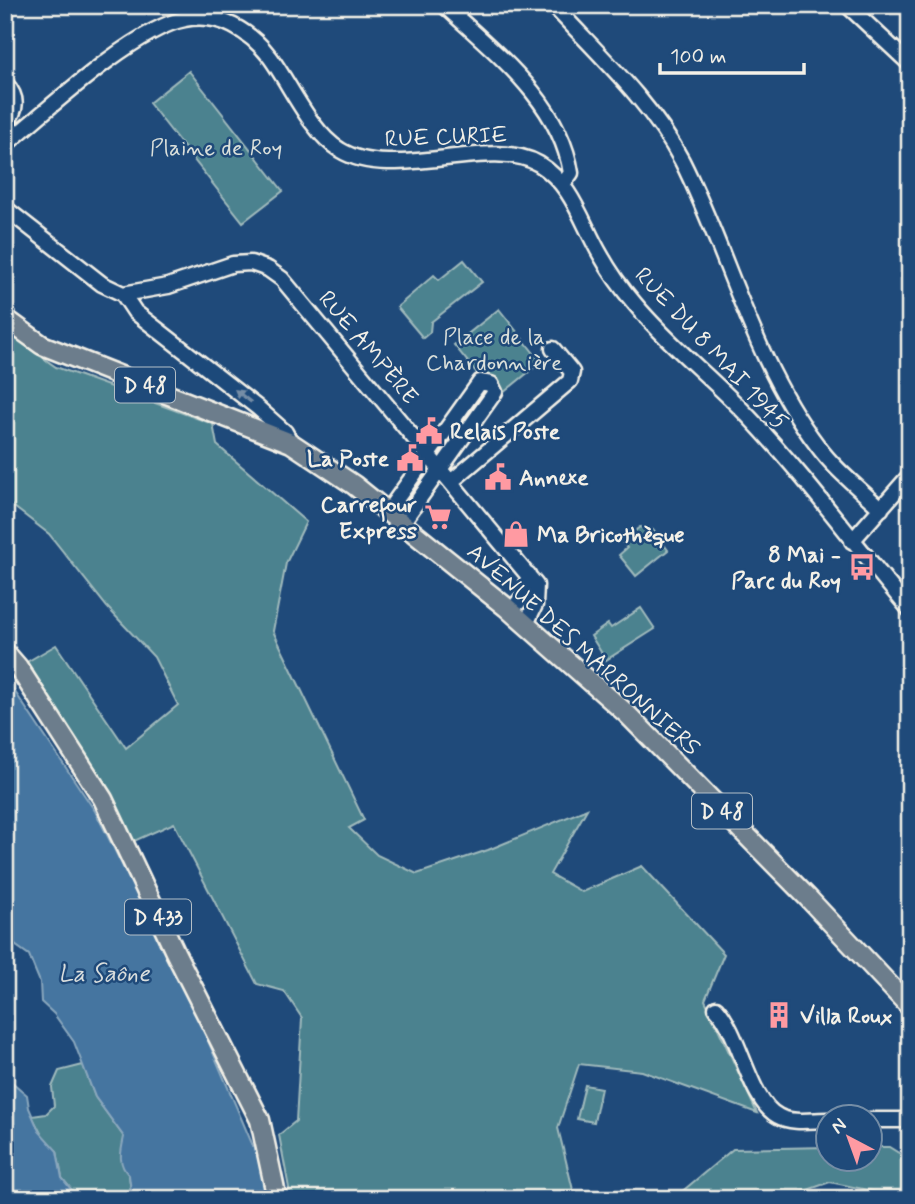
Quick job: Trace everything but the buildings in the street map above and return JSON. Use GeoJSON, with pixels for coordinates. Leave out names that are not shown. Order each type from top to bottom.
{"type":"FeatureCollection","features":[{"type":"Feature","properties":{"kind":"main road","name":"D 48"},"geometry":{"type":"LineString","coordinates":[[5,318],[43,345],[291,443]]}},
{"type":"Feature","properties":{"kind":"main road","name":"AVENUE DES MARRONNIERS"},"geometry":{"type":"LineString","coordinates":[[291,443],[355,485],[395,517],[504,605],[627,714],[808,898],[910,1007]]}},
{"type":"Feature","properties":{"kind":"main road","name":"D 433"},"geometry":{"type":"LineString","coordinates":[[5,652],[18,667],[103,799],[176,954],[260,1120],[277,1199]]}},
{"type":"Feature","properties":{"kind":"street"},"geometry":{"type":"LineString","coordinates":[[443,5],[498,55],[545,110],[562,139],[569,162],[571,173],[562,184]]}},
{"type":"Feature","properties":{"kind":"street"},"geometry":{"type":"LineString","coordinates":[[553,5],[648,110],[665,133],[698,198],[773,375],[817,445],[881,509]]}},
{"type":"Feature","properties":{"kind":"street"},"geometry":{"type":"LineString","coordinates":[[847,5],[910,64]]}},
{"type":"Feature","properties":{"kind":"street","name":"RUE CURIE"},"geometry":{"type":"LineString","coordinates":[[5,145],[71,89],[124,50],[167,24],[187,18],[227,22],[245,32],[268,56],[319,130],[339,150],[377,162],[514,155],[537,163],[562,184]]}},
{"type":"Feature","properties":{"kind":"street"},"geometry":{"type":"LineString","coordinates":[[5,83],[16,98],[16,106],[14,114],[5,124]]}},
{"type":"Feature","properties":{"kind":"street","name":"RUE DU 8 MAI 1945"},"geometry":{"type":"LineString","coordinates":[[562,184],[599,253],[634,303],[750,418],[910,610]]}},
{"type":"Feature","properties":{"kind":"street"},"geometry":{"type":"LineString","coordinates":[[5,208],[102,284],[123,294],[135,312],[258,408],[285,432],[291,443]]}},
{"type":"Feature","properties":{"kind":"street","name":"RUE AMPÈRE"},"geometry":{"type":"LineString","coordinates":[[123,294],[168,286],[233,264],[251,263],[268,269],[292,290],[528,573]]}},
{"type":"Feature","properties":{"kind":"street"},"geometry":{"type":"LineString","coordinates":[[452,481],[570,380],[572,372],[553,349]]}},
{"type":"Feature","properties":{"kind":"street"},"geometry":{"type":"LineString","coordinates":[[480,382],[491,384],[495,393],[441,468],[395,517],[429,454],[480,382]]}},
{"type":"Feature","properties":{"kind":"street"},"geometry":{"type":"LineString","coordinates":[[852,541],[910,475]]}},
{"type":"Feature","properties":{"kind":"street"},"geometry":{"type":"LineString","coordinates":[[504,605],[527,592],[528,573]]}},
{"type":"Feature","properties":{"kind":"street"},"geometry":{"type":"LineString","coordinates":[[526,624],[537,594],[536,584],[528,573]]}},
{"type":"Feature","properties":{"kind":"street"},"geometry":{"type":"LineString","coordinates":[[716,1008],[728,1021],[766,1107],[786,1119],[814,1120]]}},
{"type":"Feature","properties":{"kind":"street"},"geometry":{"type":"LineString","coordinates":[[884,1120],[910,1119]]}},
{"type":"Feature","properties":{"kind":"green space","name":"Plaine de Roy"},"geometry":{"type":"Polygon","coordinates":[[[189,71],[283,191],[243,222],[149,103],[189,71]]]}},
{"type":"Feature","properties":{"kind":"green space"},"geometry":{"type":"Polygon","coordinates":[[[464,260],[482,282],[431,322],[430,332],[423,338],[397,307],[434,275],[439,280],[464,260]]]}},
{"type":"Feature","properties":{"kind":"green space","name":"Place de la Chardonnière"},"geometry":{"type":"Polygon","coordinates":[[[499,309],[541,362],[503,393],[493,380],[476,372],[454,345],[499,309]]]}},
{"type":"Feature","properties":{"kind":"green space"},"geometry":{"type":"Polygon","coordinates":[[[5,331],[56,367],[213,424],[217,445],[306,522],[286,563],[273,631],[364,820],[349,828],[377,855],[417,874],[488,850],[587,809],[550,874],[582,892],[642,866],[724,954],[705,1000],[757,1113],[642,1071],[579,1064],[558,1128],[573,1190],[589,1199],[291,1199],[279,1135],[296,1121],[302,1018],[284,991],[257,984],[174,823],[132,842],[110,793],[25,663],[56,645],[126,748],[178,705],[154,657],[107,607],[49,534],[5,500],[5,331]]]}},
{"type":"Feature","properties":{"kind":"green space"},"geometry":{"type":"Polygon","coordinates":[[[640,527],[653,530],[668,550],[636,576],[619,555],[627,548],[621,541],[640,527]]]}},
{"type":"Feature","properties":{"kind":"green space"},"geometry":{"type":"Polygon","coordinates":[[[641,608],[655,629],[606,660],[591,636],[608,624],[611,628],[641,608]]]}},
{"type":"Feature","properties":{"kind":"green space"},"geometry":{"type":"Polygon","coordinates":[[[83,1065],[95,1097],[124,1137],[132,1199],[79,1199],[62,1178],[57,1151],[45,1141],[32,1116],[46,1114],[54,1106],[52,1087],[59,1071],[83,1065]]]}},
{"type":"Feature","properties":{"kind":"green space"},"geometry":{"type":"Polygon","coordinates":[[[585,1085],[601,1088],[594,1122],[577,1119],[585,1085]]]}},
{"type":"Feature","properties":{"kind":"green space"},"geometry":{"type":"Polygon","coordinates":[[[814,1147],[814,1172],[884,1172],[884,1147],[889,1147],[910,1160],[910,1199],[830,1182],[782,1199],[673,1199],[733,1149],[814,1147]]]}},
{"type":"Feature","properties":{"kind":"water","name":"La Saône"},"geometry":{"type":"Polygon","coordinates":[[[5,677],[95,811],[194,1008],[265,1174],[270,1199],[132,1199],[129,1175],[121,1162],[124,1137],[95,1097],[74,1042],[54,1014],[41,1002],[40,982],[29,955],[15,945],[5,922],[5,677]]]}},
{"type":"Feature","properties":{"kind":"water"},"geometry":{"type":"Polygon","coordinates":[[[5,1076],[27,1095],[29,1108],[39,1131],[57,1151],[62,1178],[79,1199],[5,1199],[5,1076]]]}},
{"type":"Feature","properties":{"kind":"place","name":"Relais Poste"},"geometry":{"type":"Point","coordinates":[429,431]}},
{"type":"Feature","properties":{"kind":"place","name":"La Poste"},"geometry":{"type":"Point","coordinates":[410,458]}},
{"type":"Feature","properties":{"kind":"place","name":"Annexe"},"geometry":{"type":"Point","coordinates":[498,477]}},
{"type":"Feature","properties":{"kind":"place","name":"Carrefour Express"},"geometry":{"type":"Point","coordinates":[438,517]}},
{"type":"Feature","properties":{"kind":"place","name":"Ma Bricothèque"},"geometry":{"type":"Point","coordinates":[516,534]}},
{"type":"Feature","properties":{"kind":"place","name":"8 Mai - Parc du Roy"},"geometry":{"type":"Point","coordinates":[862,567]}},
{"type":"Feature","properties":{"kind":"place","name":"Villa Roux"},"geometry":{"type":"Point","coordinates":[779,1015]}}]}
